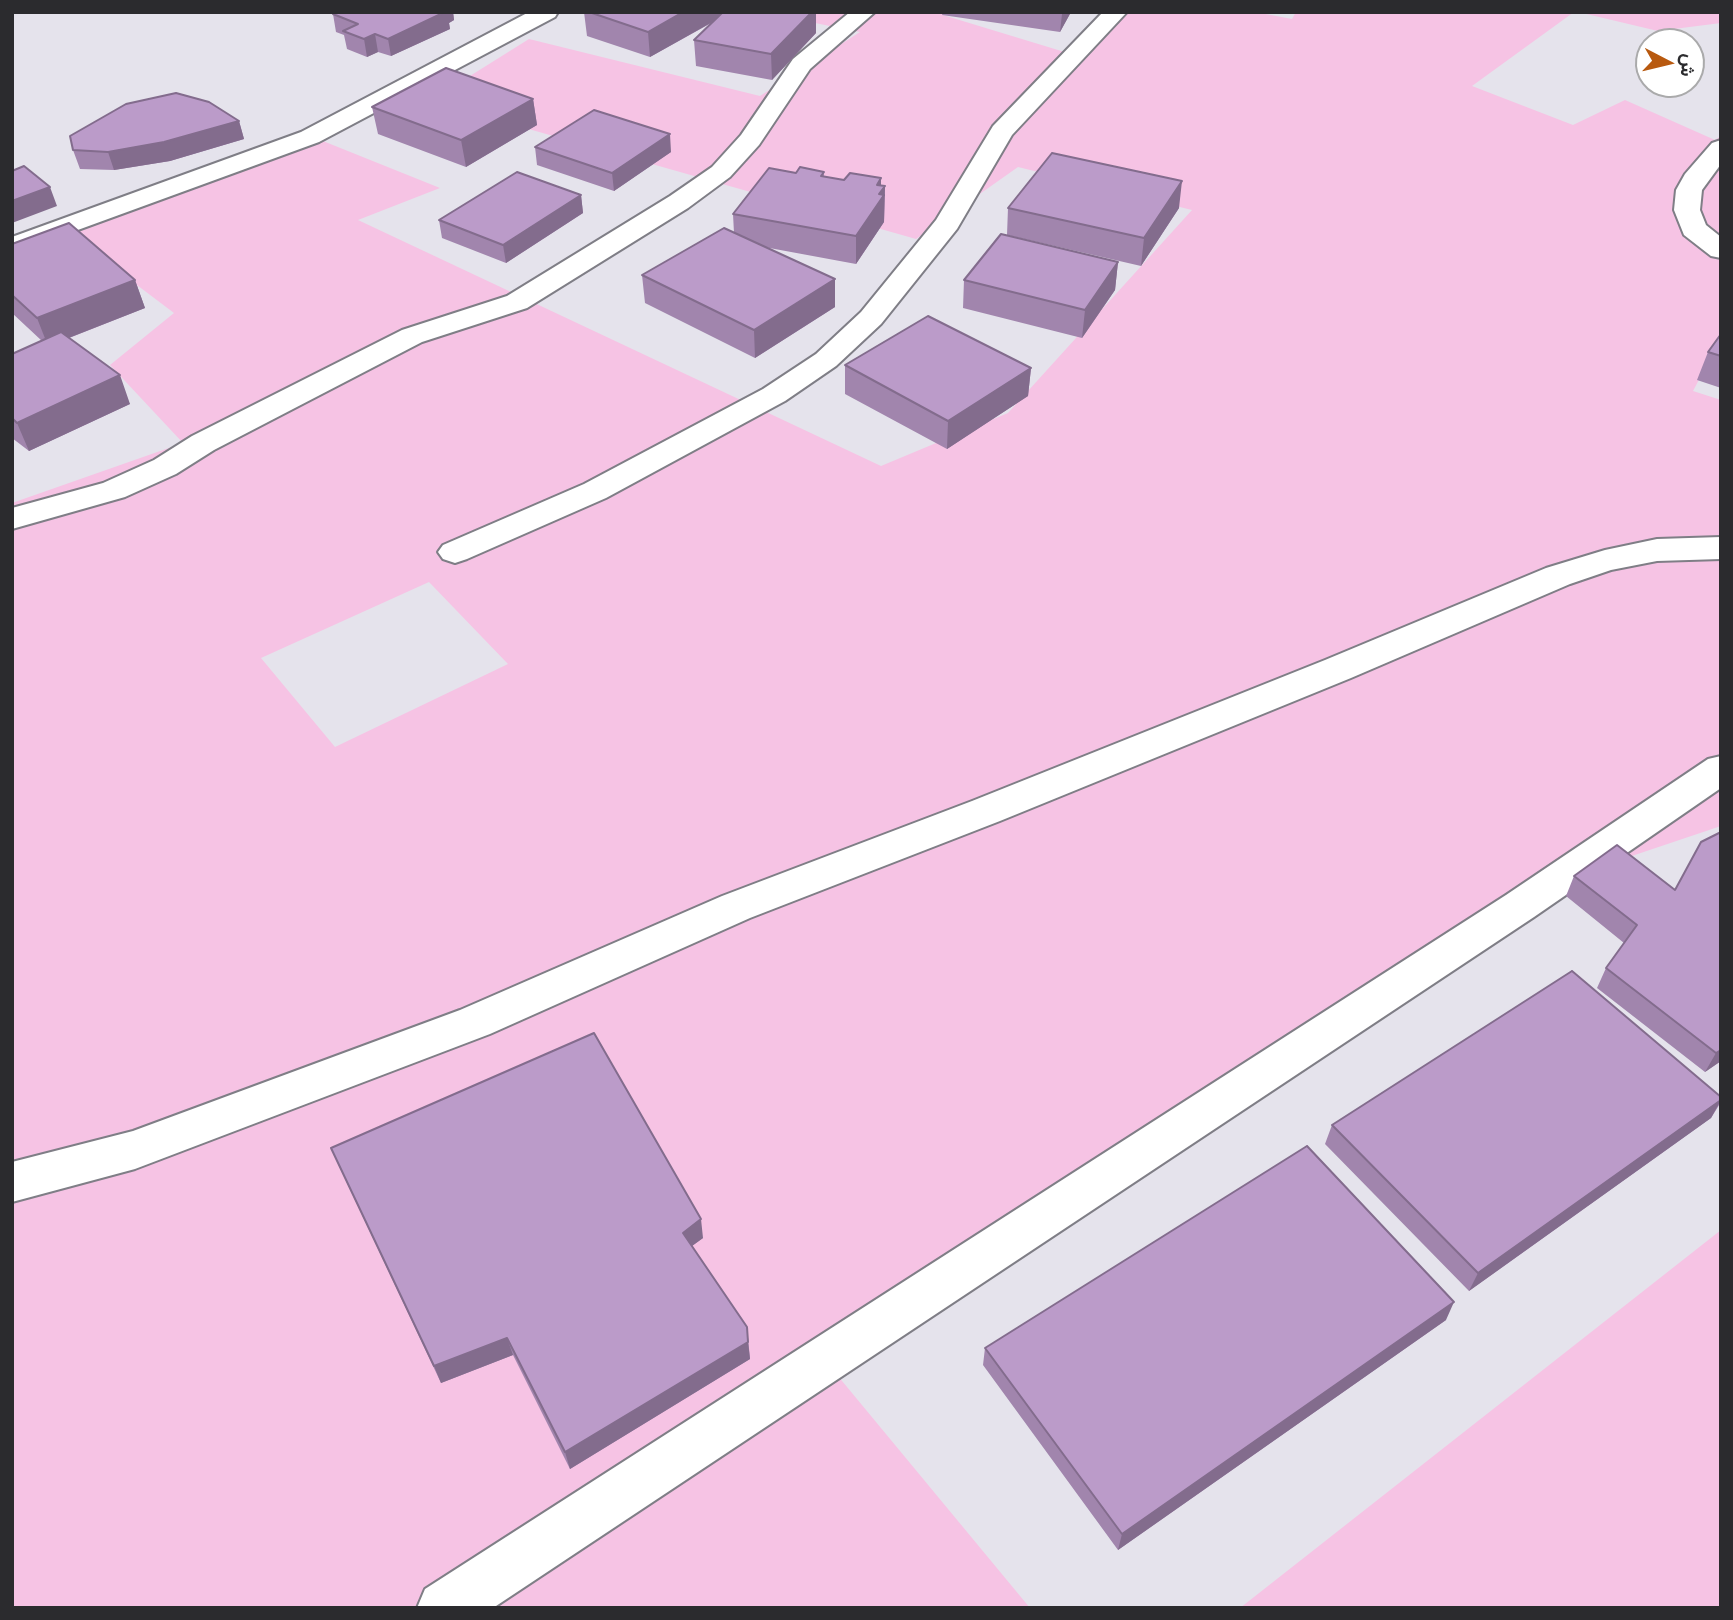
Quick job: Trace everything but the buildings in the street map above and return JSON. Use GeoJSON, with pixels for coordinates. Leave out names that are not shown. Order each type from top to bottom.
{"type":"FeatureCollection","features":[{"type":"Feature","properties":{"kind":"street"},"geometry":{"type":"LineString","coordinates":[[12,246],[310,137],[547,12]]}},
{"type":"Feature","properties":{"kind":"street"},"geometry":{"type":"LineString","coordinates":[[12,519],[114,490],[165,467],[204,443],[400,342],[517,302],[679,202],[721,172],[750,140],[802,64],[864,12]]}},
{"type":"Feature","properties":{"kind":"street"},"geometry":{"type":"LineString","coordinates":[[455,552],[606,485],[763,401],[826,360],[871,318],[947,223],[1002,131],[1116,12]]}},
{"type":"Feature","properties":{"kind":"street"},"geometry":{"type":"LineString","coordinates":[[1721,148],[1693,182],[1686,210],[1694,229],[1721,250]]}},
{"type":"Feature","properties":{"kind":"street"},"geometry":{"type":"LineString","coordinates":[[12,1182],[135,1150],[474,1022],[736,907],[1087,770],[1558,576],[1605,561],[1657,550],[1721,548]]}},
{"type":"Feature","properties":{"kind":"street"},"geometry":{"type":"LineString","coordinates":[[444,1608],[1520,906],[1721,769]]}},
{"type":"Feature","properties":{"kind":"shaded area"},"geometry":{"type":"Polygon","coordinates":[[[760,12],[944,12],[943,15],[1081,57],[1120,12],[1255,12],[1292,19],[1296,12],[1574,12],[1472,86],[1573,125],[1625,100],[1715,140],[1721,136],[1721,338],[1693,391],[1721,400],[1721,826],[1608,864],[828,1364],[1030,1608],[12,1608],[12,503],[183,443],[110,365],[174,313],[64,230],[298,131],[440,188],[358,220],[881,466],[1008,413],[1192,210],[1018,167],[916,239],[430,101],[529,39],[760,96],[860,32],[760,12]],[[429,582],[261,658],[335,747],[508,664],[429,582]]]}},
{"type":"Feature","properties":{"kind":"shaded area"},"geometry":{"type":"Polygon","coordinates":[[[1578,12],[1721,12],[1721,23],[1682,28],[1645,28],[1578,12]]]}},
{"type":"Feature","properties":{"kind":"shaded area"},"geometry":{"type":"Polygon","coordinates":[[[1721,1230],[1721,1608],[1240,1608],[1721,1230]]]}}]}
